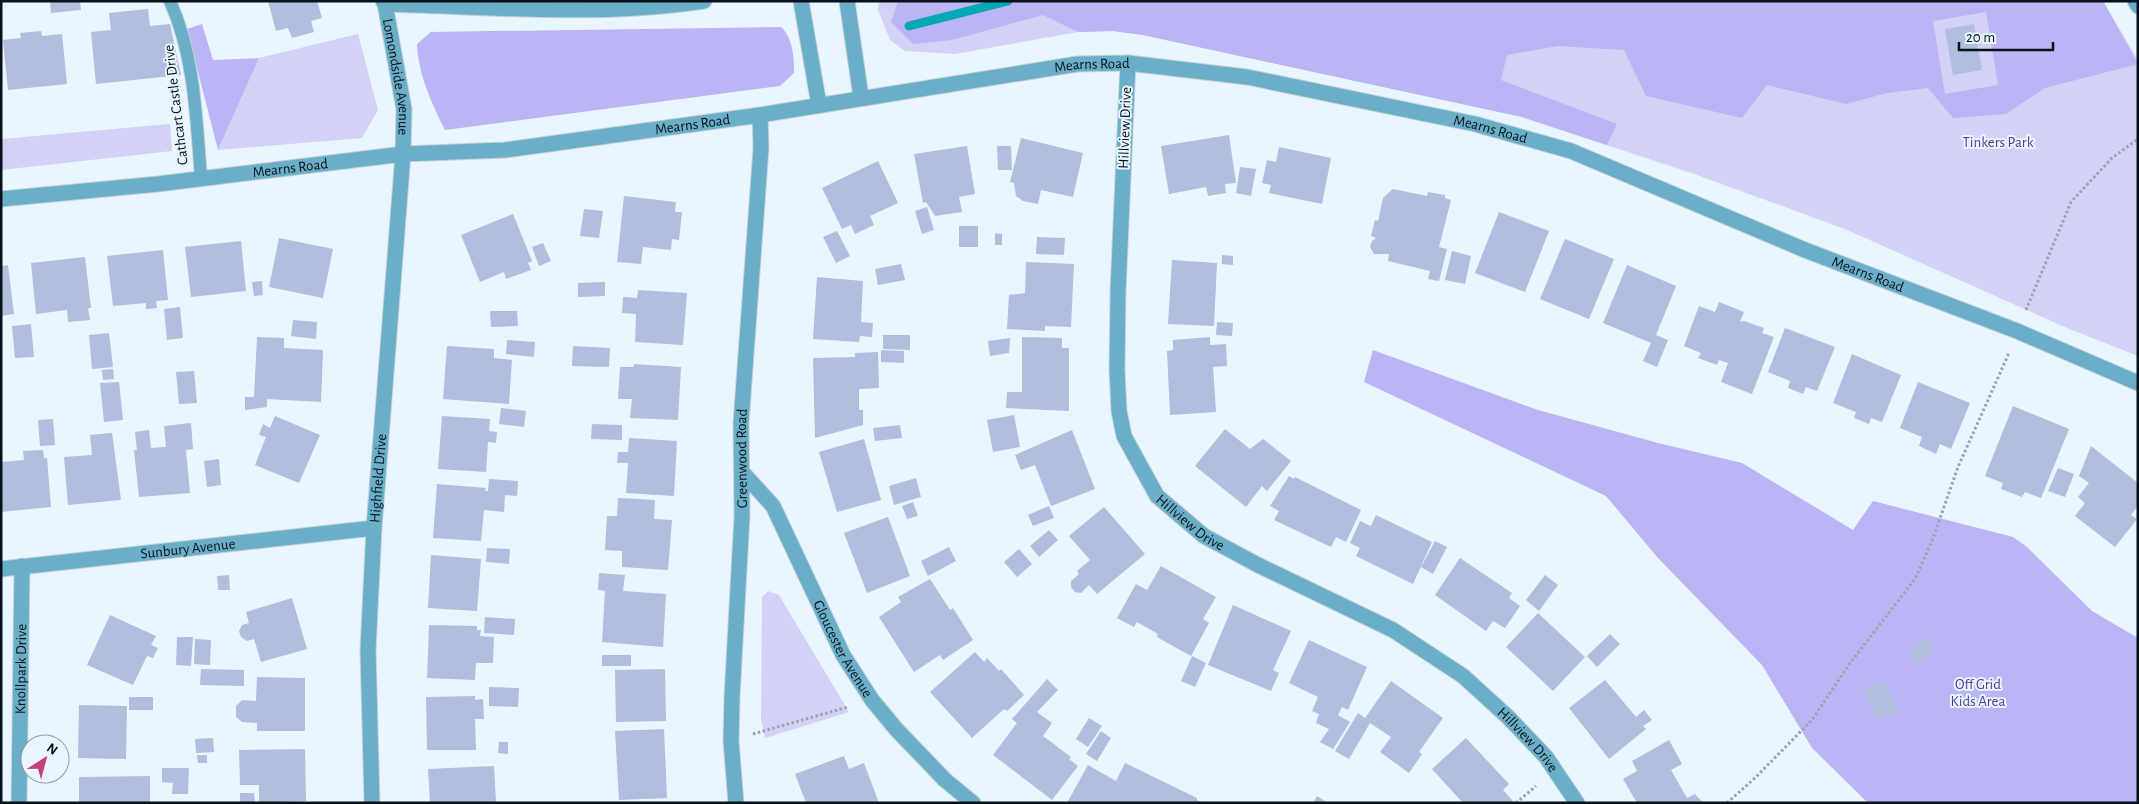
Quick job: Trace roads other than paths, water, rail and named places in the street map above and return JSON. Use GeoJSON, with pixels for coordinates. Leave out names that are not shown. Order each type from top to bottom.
{"type":"FeatureCollection","features":[{"type":"Feature","properties":{"kind":"street"},"geometry":{"type":"LineString","coordinates":[[384,3],[568,12],[657,8],[704,1]]}},
{"type":"Feature","properties":{"kind":"street"},"geometry":{"type":"LineString","coordinates":[[801,1],[819,105]]}},
{"type":"Feature","properties":{"kind":"street"},"geometry":{"type":"LineString","coordinates":[[847,1],[861,97]]}},
{"type":"Feature","properties":{"kind":"street"},"geometry":{"type":"LineString","coordinates":[[2135,1],[2138,6]]}},
{"type":"Feature","properties":{"kind":"street","name":"Lomondside Avenue"},"geometry":{"type":"LineString","coordinates":[[384,3],[404,109],[403,154]]}},
{"type":"Feature","properties":{"kind":"street","name":"Mearns Road"},"geometry":{"type":"LineString","coordinates":[[1,199],[403,154],[505,150],[760,115],[861,97],[1077,64],[1128,63],[1256,79],[1474,124],[1571,151],[1804,250],[2017,331],[2138,383]]}},
{"type":"Feature","properties":{"kind":"street","name":"Hillview Drive"},"geometry":{"type":"LineString","coordinates":[[1128,63],[1118,292],[1117,370],[1124,436],[1157,496],[1204,536],[1393,630],[1463,676],[1509,718],[1546,757],[1577,803]]}},
{"type":"Feature","properties":{"kind":"street","name":"Greenwood Road"},"geometry":{"type":"LineString","coordinates":[[736,803],[731,741],[742,472],[741,423],[761,148],[760,115]]}},
{"type":"Feature","properties":{"kind":"street","name":"Highfield Drive"},"geometry":{"type":"LineString","coordinates":[[372,803],[368,650],[374,528],[403,154]]}},
{"type":"Feature","properties":{"kind":"street","name":"Gloucester Avenue"},"geometry":{"type":"LineString","coordinates":[[742,472],[773,506],[843,655],[872,700],[896,729],[945,780],[973,803]]}},
{"type":"Feature","properties":{"kind":"street","name":"Sunbury Avenue"},"geometry":{"type":"LineString","coordinates":[[1,569],[374,528]]}},
{"type":"Feature","properties":{"kind":"street","name":"Knollpark Drive"},"geometry":{"type":"LineString","coordinates":[[18,803],[22,566]]}},
{"type":"Feature","properties":{"kind":"lane","name":"Cathcart Castle Drive"},"geometry":{"type":"LineString","coordinates":[[170,1],[181,25],[190,60],[200,177]]}},
{"type":"Feature","properties":{"kind":"waterway"},"geometry":{"type":"LineString","coordinates":[[909,26],[1008,1]]}},
{"type":"Feature","properties":{"kind":"park label","name":"Tinkers Park"},"geometry":{"type":"Point","coordinates":[1998,142]}},
{"type":"Feature","properties":{"kind":"park label","name":"Off Grid Kids Area"},"geometry":{"type":"Point","coordinates":[1978,692]}}]}
